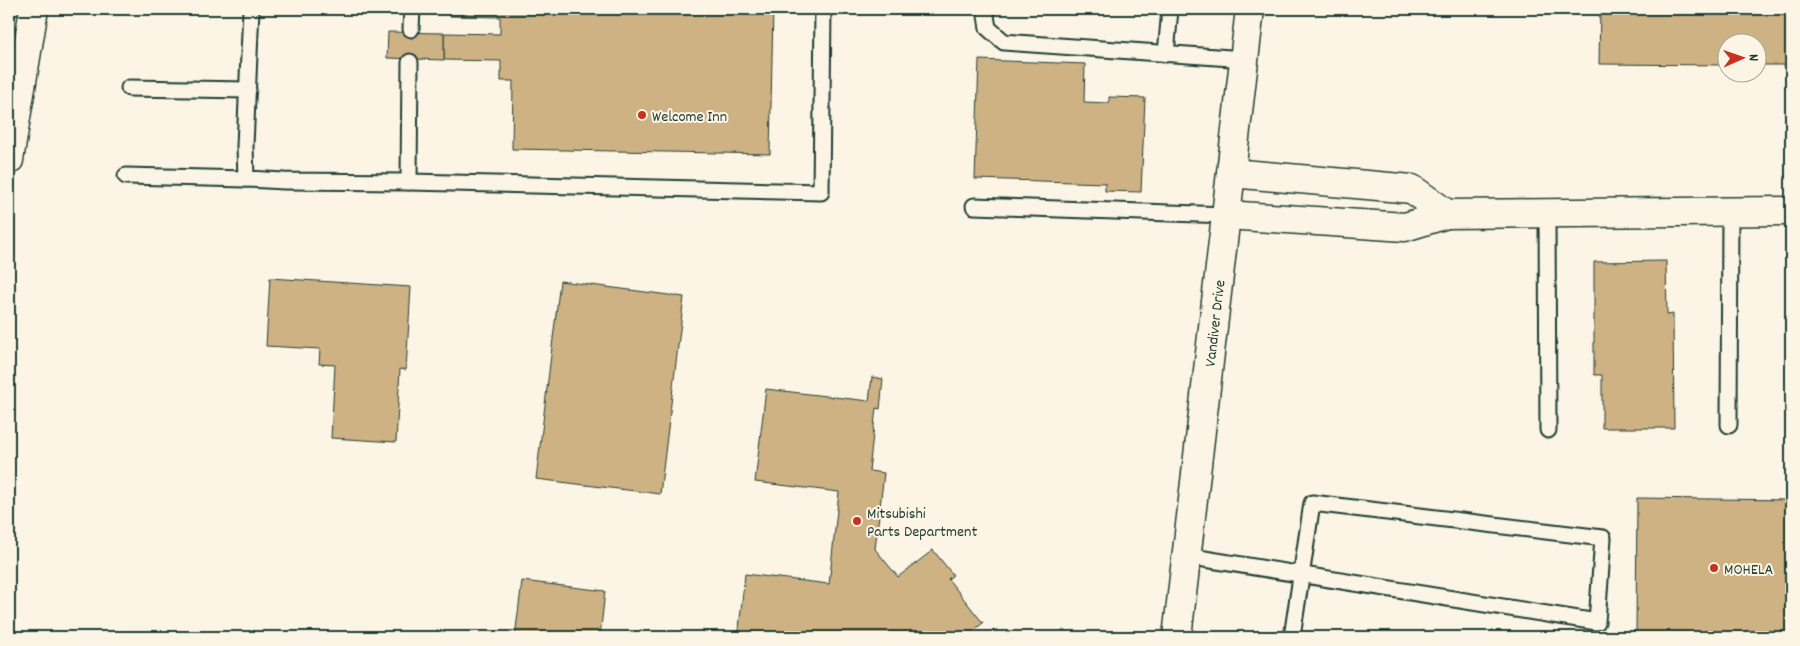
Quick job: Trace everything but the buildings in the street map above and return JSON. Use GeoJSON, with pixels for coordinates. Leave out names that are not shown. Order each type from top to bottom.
{"type":"FeatureCollection","features":[{"type":"Feature","properties":{"kind":"main road"},"geometry":{"type":"LineString","coordinates":[[9,160],[34,9]]}},
{"type":"Feature","properties":{"kind":"main road","name":"Vandiver Drive"},"geometry":{"type":"LineString","coordinates":[[1177,637],[1250,9]]}},
{"type":"Feature","properties":{"kind":"main road"},"geometry":{"type":"LineString","coordinates":[[1231,173],[1412,189],[1446,214]]}},
{"type":"Feature","properties":{"kind":"main road"},"geometry":{"type":"LineString","coordinates":[[1226,214],[1405,227],[1446,214],[1791,211]]}},
{"type":"Feature","properties":{"kind":"lane"},"geometry":{"type":"LineString","coordinates":[[246,179],[251,9]]}},
{"type":"Feature","properties":{"kind":"lane"},"geometry":{"type":"LineString","coordinates":[[411,28],[412,9]]}},
{"type":"Feature","properties":{"kind":"lane"},"geometry":{"type":"LineString","coordinates":[[126,176],[821,192],[823,9]]}},
{"type":"Feature","properties":{"kind":"lane"},"geometry":{"type":"LineString","coordinates":[[985,9],[988,28],[1004,42],[1245,59]]}},
{"type":"Feature","properties":{"kind":"lane"},"geometry":{"type":"LineString","coordinates":[[1166,54],[1170,9]]}},
{"type":"Feature","properties":{"kind":"lane"},"geometry":{"type":"LineString","coordinates":[[409,182],[410,62]]}},
{"type":"Feature","properties":{"kind":"lane"},"geometry":{"type":"LineString","coordinates":[[129,88],[248,90]]}},
{"type":"Feature","properties":{"kind":"lane"},"geometry":{"type":"LineString","coordinates":[[974,206],[1226,214]]}},
{"type":"Feature","properties":{"kind":"lane"},"geometry":{"type":"LineString","coordinates":[[1729,425],[1730,212]]}},
{"type":"Feature","properties":{"kind":"lane"},"geometry":{"type":"LineString","coordinates":[[1547,214],[1548,430]]}},
{"type":"Feature","properties":{"kind":"lane"},"geometry":{"type":"LineString","coordinates":[[1186,556],[1302,575],[1596,630],[1603,538],[1312,503],[1302,575],[1292,637]]}},
{"type":"Feature","properties":{"kind":"place","name":"Welcome Inn"},"geometry":{"type":"Point","coordinates":[642,115]}},
{"type":"Feature","properties":{"kind":"place","name":"Mitsubishi Parts Department"},"geometry":{"type":"Point","coordinates":[857,521]}},
{"type":"Feature","properties":{"kind":"place","name":"MOHELA"},"geometry":{"type":"Point","coordinates":[1714,568]}}]}
